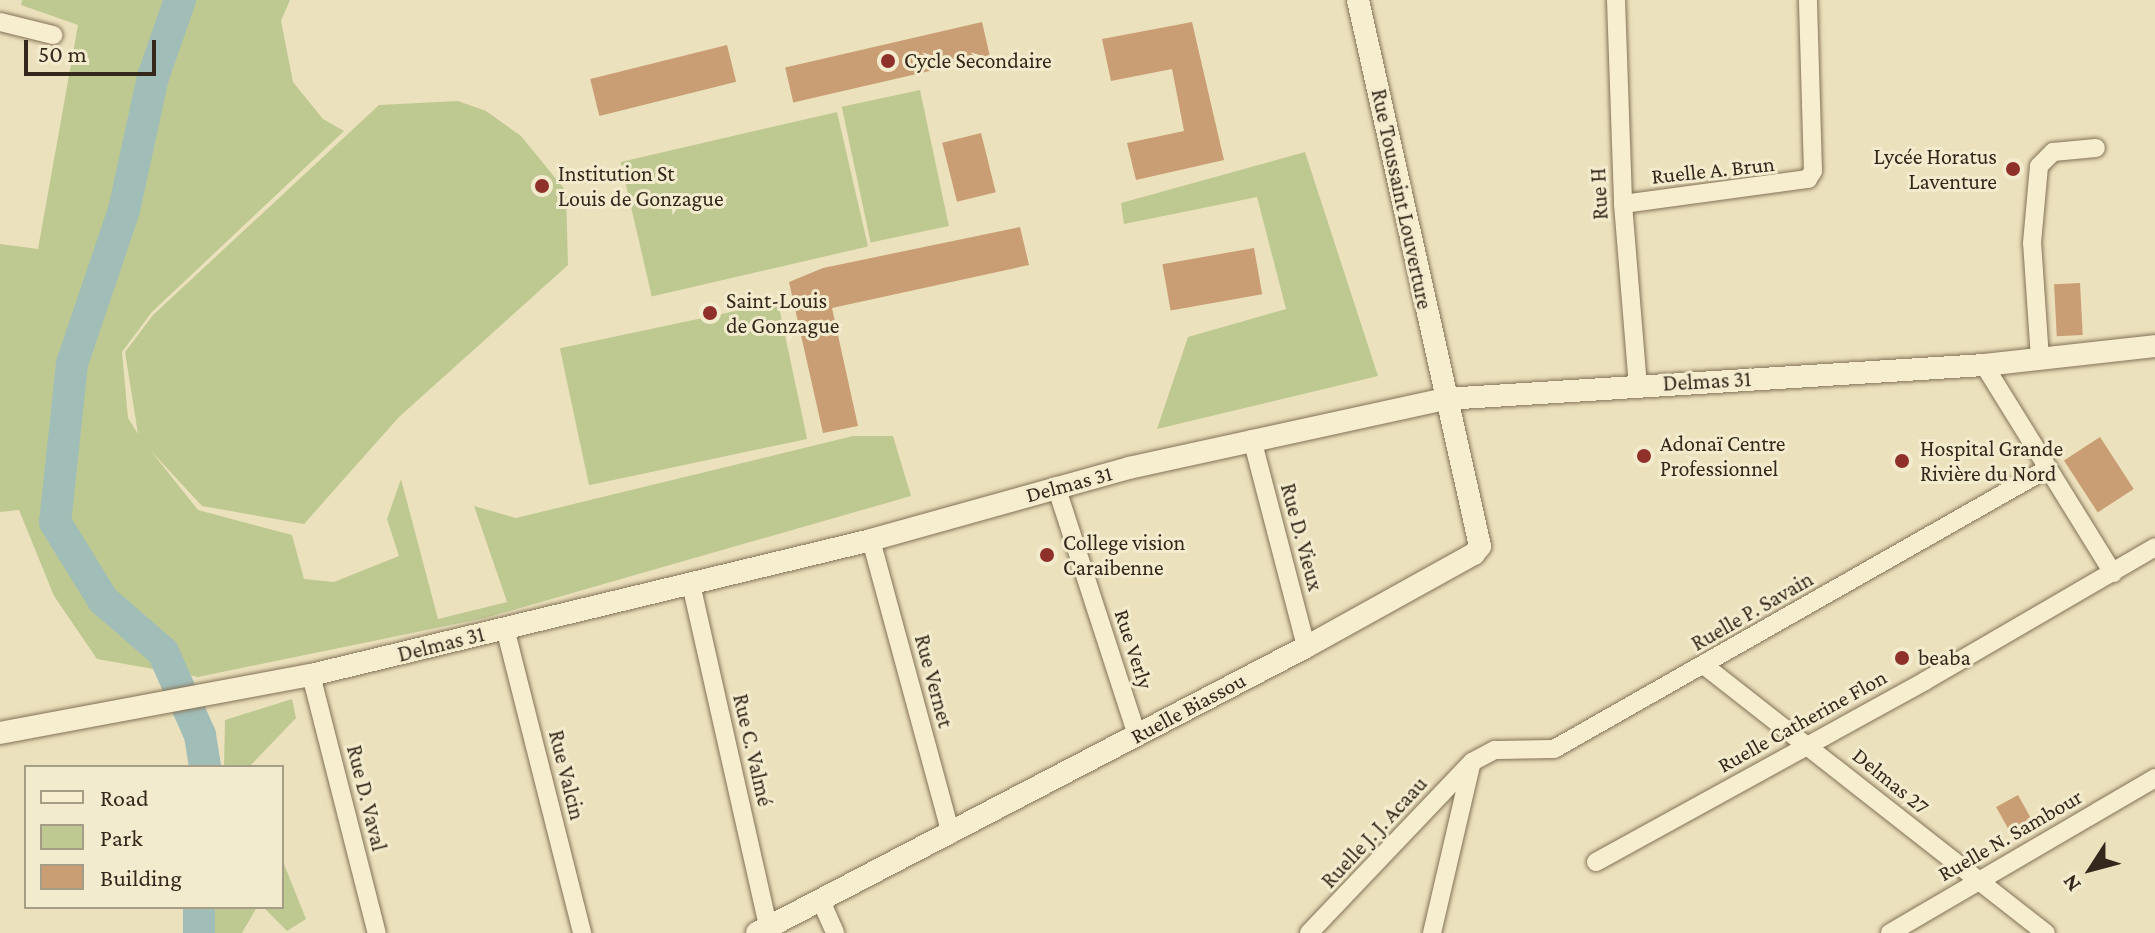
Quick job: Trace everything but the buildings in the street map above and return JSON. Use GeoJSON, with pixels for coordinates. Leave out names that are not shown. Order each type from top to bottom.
{"type":"FeatureCollection","features":[{"type":"Feature","properties":{"kind":"street","name":"Rue Toussaint Louverture"},"geometry":{"type":"LineString","coordinates":[[1358,0],[1445,399]]}},
{"type":"Feature","properties":{"kind":"street","name":"Rue H"},"geometry":{"type":"LineString","coordinates":[[1616,0],[1623,204],[1638,385]]}},
{"type":"Feature","properties":{"kind":"street","name":"Ruelle A. Brun"},"geometry":{"type":"LineString","coordinates":[[1623,204],[1808,179],[1813,171],[1808,0]]}},
{"type":"Feature","properties":{"kind":"street"},"geometry":{"type":"LineString","coordinates":[[0,22],[53,35]]}},
{"type":"Feature","properties":{"kind":"street"},"geometry":{"type":"LineString","coordinates":[[2040,359],[2032,243],[2039,166],[2053,152],[2096,148]]}},
{"type":"Feature","properties":{"kind":"street","name":"Delmas 31"},"geometry":{"type":"LineString","coordinates":[[0,733],[311,675],[871,540],[1056,486],[1127,461],[1445,399],[1984,365],[2155,346]]}},
{"type":"Feature","properties":{"kind":"street"},"geometry":{"type":"LineString","coordinates":[[1984,365],[2045,470],[2113,573]]}},
{"type":"Feature","properties":{"kind":"street","name":"Ruelle Biassou"},"geometry":{"type":"LineString","coordinates":[[763,930],[1306,647],[1474,554],[1480,546],[1445,399]]}},
{"type":"Feature","properties":{"kind":"street","name":"Rue D. Vieux"},"geometry":{"type":"LineString","coordinates":[[1252,439],[1306,647]]}},
{"type":"Feature","properties":{"kind":"street","name":"Ruelle P. Savain"},"geometry":{"type":"LineString","coordinates":[[1472,762],[1495,750],[1554,749],[1705,666],[2045,470]]}},
{"type":"Feature","properties":{"kind":"street","name":"Rue Verly"},"geometry":{"type":"LineString","coordinates":[[1056,486],[1137,735]]}},
{"type":"Feature","properties":{"kind":"street","name":"Rue Vernet"},"geometry":{"type":"LineString","coordinates":[[871,540],[951,834]]}},
{"type":"Feature","properties":{"kind":"street","name":"Ruelle Catherine Flon"},"geometry":{"type":"LineString","coordinates":[[1596,862],[2155,547]]}},
{"type":"Feature","properties":{"kind":"street","name":"Rue C. Valmé"},"geometry":{"type":"LineString","coordinates":[[691,584],[763,930]]}},
{"type":"Feature","properties":{"kind":"street","name":"Rue Valcin"},"geometry":{"type":"LineString","coordinates":[[505,628],[582,933]]}},
{"type":"Feature","properties":{"kind":"street","name":"Delmas 27"},"geometry":{"type":"LineString","coordinates":[[1705,666],[2046,933]]}},
{"type":"Feature","properties":{"kind":"street","name":"Rue D. Vaval"},"geometry":{"type":"LineString","coordinates":[[311,675],[377,933]]}},
{"type":"Feature","properties":{"kind":"street"},"geometry":{"type":"LineString","coordinates":[[1432,933],[1472,762]]}},
{"type":"Feature","properties":{"kind":"street","name":"Ruelle J. J. Acaau"},"geometry":{"type":"LineString","coordinates":[[1309,933],[1472,762]]}},
{"type":"Feature","properties":{"kind":"street","name":"Ruelle N. Sambour"},"geometry":{"type":"LineString","coordinates":[[1890,933],[2155,778]]}},
{"type":"Feature","properties":{"kind":"street"},"geometry":{"type":"LineString","coordinates":[[821,901],[835,933]]}},
{"type":"Feature","properties":{"kind":"green space"},"geometry":{"type":"Polygon","coordinates":[[[22,0],[290,0],[281,21],[293,82],[323,119],[344,131],[152,312],[122,352],[128,418],[138,434],[125,352],[153,315],[379,105],[458,101],[486,111],[521,136],[566,191],[568,265],[399,417],[304,524],[202,506],[151,451],[198,510],[292,535],[304,579],[334,582],[399,556],[387,519],[401,479],[438,619],[507,602],[474,506],[516,518],[853,436],[893,436],[911,496],[485,618],[198,677],[97,659],[54,596],[19,510],[0,512],[0,244],[38,249],[78,25],[21,5],[22,0]]]}},
{"type":"Feature","properties":{"kind":"green space"},"geometry":{"type":"Polygon","coordinates":[[[920,90],[949,226],[871,243],[842,107],[920,90]]]}},
{"type":"Feature","properties":{"kind":"green space"},"geometry":{"type":"Polygon","coordinates":[[[837,112],[868,246],[652,296],[621,162],[837,112]]]}},
{"type":"Feature","properties":{"kind":"green space"},"geometry":{"type":"Polygon","coordinates":[[[1305,152],[1378,376],[1157,429],[1188,337],[1286,309],[1257,197],[1124,224],[1121,203],[1305,152]]]}},
{"type":"Feature","properties":{"kind":"green space"},"geometry":{"type":"Polygon","coordinates":[[[778,302],[807,439],[589,485],[560,348],[778,302]]]}},
{"type":"Feature","properties":{"kind":"green space"},"geometry":{"type":"Polygon","coordinates":[[[292,699],[296,718],[251,765],[224,765],[225,720],[292,699]]]}},
{"type":"Feature","properties":{"kind":"green space"},"geometry":{"type":"Polygon","coordinates":[[[284,864],[306,919],[287,931],[265,909],[284,909],[284,864]]]}},
{"type":"Feature","properties":{"kind":"green space"},"geometry":{"type":"Polygon","coordinates":[[[204,909],[256,909],[242,933],[206,933],[204,909]]]}},
{"type":"Feature","properties":{"kind":"waterway"},"geometry":{"type":"LineString","coordinates":[[180,0],[153,77],[124,210],[72,364],[55,522],[103,600],[163,652],[200,735],[205,765]]}},
{"type":"Feature","properties":{"kind":"waterway"},"geometry":{"type":"LineString","coordinates":[[199,909],[199,933]]}},
{"type":"Feature","properties":{"kind":"place","name":"Cycle Secondaire"},"geometry":{"type":"Point","coordinates":[888,61]}},
{"type":"Feature","properties":{"kind":"place","name":"Lycée Horatus Laventure"},"geometry":{"type":"Point","coordinates":[2013,169]}},
{"type":"Feature","properties":{"kind":"place","name":"Institution St Louis de Gonzague"},"geometry":{"type":"Point","coordinates":[542,186]}},
{"type":"Feature","properties":{"kind":"place","name":"Saint-Louis de Gonzague"},"geometry":{"type":"Point","coordinates":[710,313]}},
{"type":"Feature","properties":{"kind":"place","name":"Adonaï Centre Professionnel"},"geometry":{"type":"Point","coordinates":[1644,456]}},
{"type":"Feature","properties":{"kind":"place","name":"Hospital Grande Rivière du Nord"},"geometry":{"type":"Point","coordinates":[1902,461]}},
{"type":"Feature","properties":{"kind":"place","name":"College vision Caraibenne"},"geometry":{"type":"Point","coordinates":[1047,555]}},
{"type":"Feature","properties":{"kind":"place","name":"beaba"},"geometry":{"type":"Point","coordinates":[1902,658]}}]}
